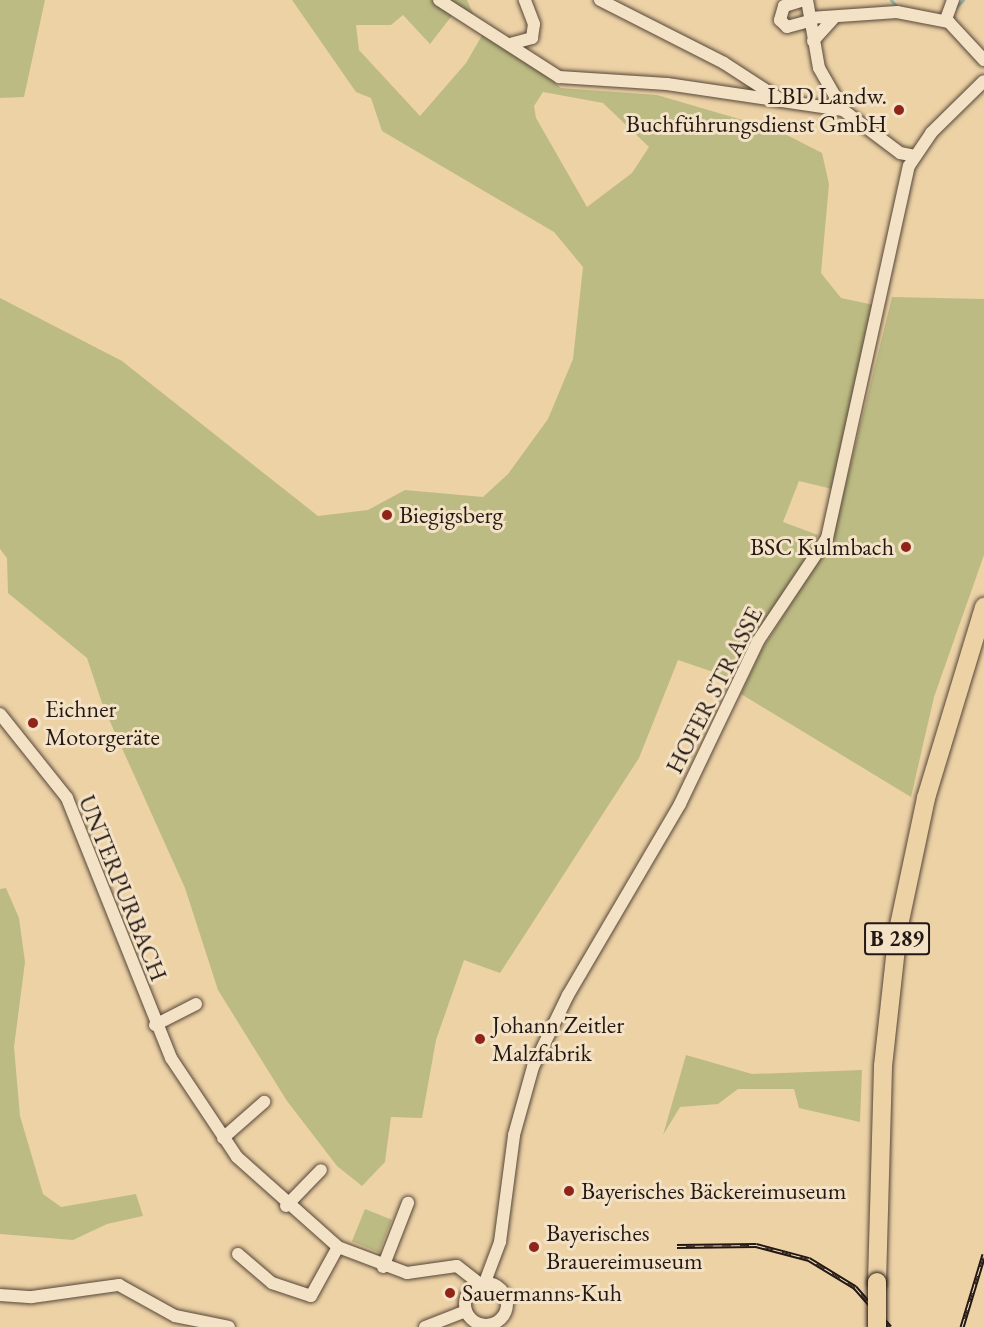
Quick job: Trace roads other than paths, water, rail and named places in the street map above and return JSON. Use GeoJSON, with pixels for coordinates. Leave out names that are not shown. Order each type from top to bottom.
{"type":"FeatureCollection","features":[{"type":"Feature","properties":{"kind":"highway","name":"B 289"},"geometry":{"type":"LineString","coordinates":[[877,1327],[883,1066],[898,930],[926,798],[984,608]]}},
{"type":"Feature","properties":{"kind":"street"},"geometry":{"type":"LineString","coordinates":[[439,0],[559,77],[667,84],[843,110]]}},
{"type":"Feature","properties":{"kind":"street"},"geometry":{"type":"LineString","coordinates":[[510,44],[532,38],[534,24],[525,0]]}},
{"type":"Feature","properties":{"kind":"street"},"geometry":{"type":"LineString","coordinates":[[600,0],[724,63],[782,101]]}},
{"type":"Feature","properties":{"kind":"street"},"geometry":{"type":"LineString","coordinates":[[915,156],[900,153],[843,110],[819,68],[813,41],[810,20],[806,0],[784,6],[780,20],[787,27],[810,20],[897,12],[947,18],[984,60]]}},
{"type":"Feature","properties":{"kind":"street"},"geometry":{"type":"LineString","coordinates":[[947,18],[953,0]]}},
{"type":"Feature","properties":{"kind":"street"},"geometry":{"type":"LineString","coordinates":[[813,41],[833,19]]}},
{"type":"Feature","properties":{"kind":"street","name":"HOFER STRASSE"},"geometry":{"type":"LineString","coordinates":[[488,1284],[497,1255],[514,1135],[549,1030],[680,804],[758,641],[827,538],[883,300],[902,186],[915,156],[984,81]]}},
{"type":"Feature","properties":{"kind":"street","name":"UNTERPURBACH"},"geometry":{"type":"LineString","coordinates":[[0,714],[67,798],[155,1025],[184,1082],[223,1138],[286,1206],[338,1247],[383,1267],[416,1274],[440,1268]]}},
{"type":"Feature","properties":{"kind":"street"},"geometry":{"type":"LineString","coordinates":[[155,1025],[196,1004]]}},
{"type":"Feature","properties":{"kind":"street"},"geometry":{"type":"LineString","coordinates":[[223,1138],[264,1102]]}},
{"type":"Feature","properties":{"kind":"street"},"geometry":{"type":"LineString","coordinates":[[286,1206],[321,1170]]}},
{"type":"Feature","properties":{"kind":"street"},"geometry":{"type":"LineString","coordinates":[[383,1267],[408,1203]]}},
{"type":"Feature","properties":{"kind":"street"},"geometry":{"type":"LineString","coordinates":[[238,1254],[272,1283],[311,1296],[338,1247]]}},
{"type":"Feature","properties":{"kind":"street"},"geometry":{"type":"LineString","coordinates":[[440,1268],[457,1266],[506,1296],[505,1314],[510,1327]]}},
{"type":"Feature","properties":{"kind":"street"},"geometry":{"type":"LineString","coordinates":[[440,1268],[459,1277],[468,1292],[470,1319]]}},
{"type":"Feature","properties":{"kind":"street"},"geometry":{"type":"LineString","coordinates":[[468,1292],[488,1284]]}},
{"type":"Feature","properties":{"kind":"street"},"geometry":{"type":"LineString","coordinates":[[0,1295],[32,1297],[119,1285],[175,1316],[229,1327]]}},
{"type":"Feature","properties":{"kind":"street"},"geometry":{"type":"LineString","coordinates":[[425,1327],[470,1319],[494,1326],[505,1314]]}},
{"type":"Feature","properties":{"kind":"street"},"geometry":{"type":"LineString","coordinates":[[460,1327],[470,1319]]}},
{"type":"Feature","properties":{"kind":"waterway"},"geometry":{"type":"LineString","coordinates":[[891,0],[898,8]]}},
{"type":"Feature","properties":{"kind":"waterway"},"geometry":{"type":"LineString","coordinates":[[956,7],[963,0]]}},
{"type":"Feature","properties":{"kind":"railway"},"geometry":{"type":"LineString","coordinates":[[677,1246],[756,1245],[809,1259],[855,1287],[890,1327]]}},
{"type":"Feature","properties":{"kind":"railway"},"geometry":{"type":"LineString","coordinates":[[962,1327],[984,1254]]}},
{"type":"Feature","properties":{"kind":"place","name":"LBD Landw. Buchführungsdienst GmbH"},"geometry":{"type":"Point","coordinates":[899,110]}},
{"type":"Feature","properties":{"kind":"place","name":"Biegigsberg"},"geometry":{"type":"Point","coordinates":[387,515]}},
{"type":"Feature","properties":{"kind":"place","name":"BSC Kulmbach"},"geometry":{"type":"Point","coordinates":[906,547]}},
{"type":"Feature","properties":{"kind":"place","name":"Eichner Motorgeräte"},"geometry":{"type":"Point","coordinates":[33,723]}},
{"type":"Feature","properties":{"kind":"place","name":"Johann Zeitler Malzfabrik"},"geometry":{"type":"Point","coordinates":[480,1039]}},
{"type":"Feature","properties":{"kind":"place","name":"Bayerisches Bäckereimuseum"},"geometry":{"type":"Point","coordinates":[569,1191]}},
{"type":"Feature","properties":{"kind":"place","name":"Bayerisches Brauereimuseum"},"geometry":{"type":"Point","coordinates":[534,1247]}},
{"type":"Feature","properties":{"kind":"place","name":"Sauermanns-Kuh"},"geometry":{"type":"Point","coordinates":[450,1293]}}]}
